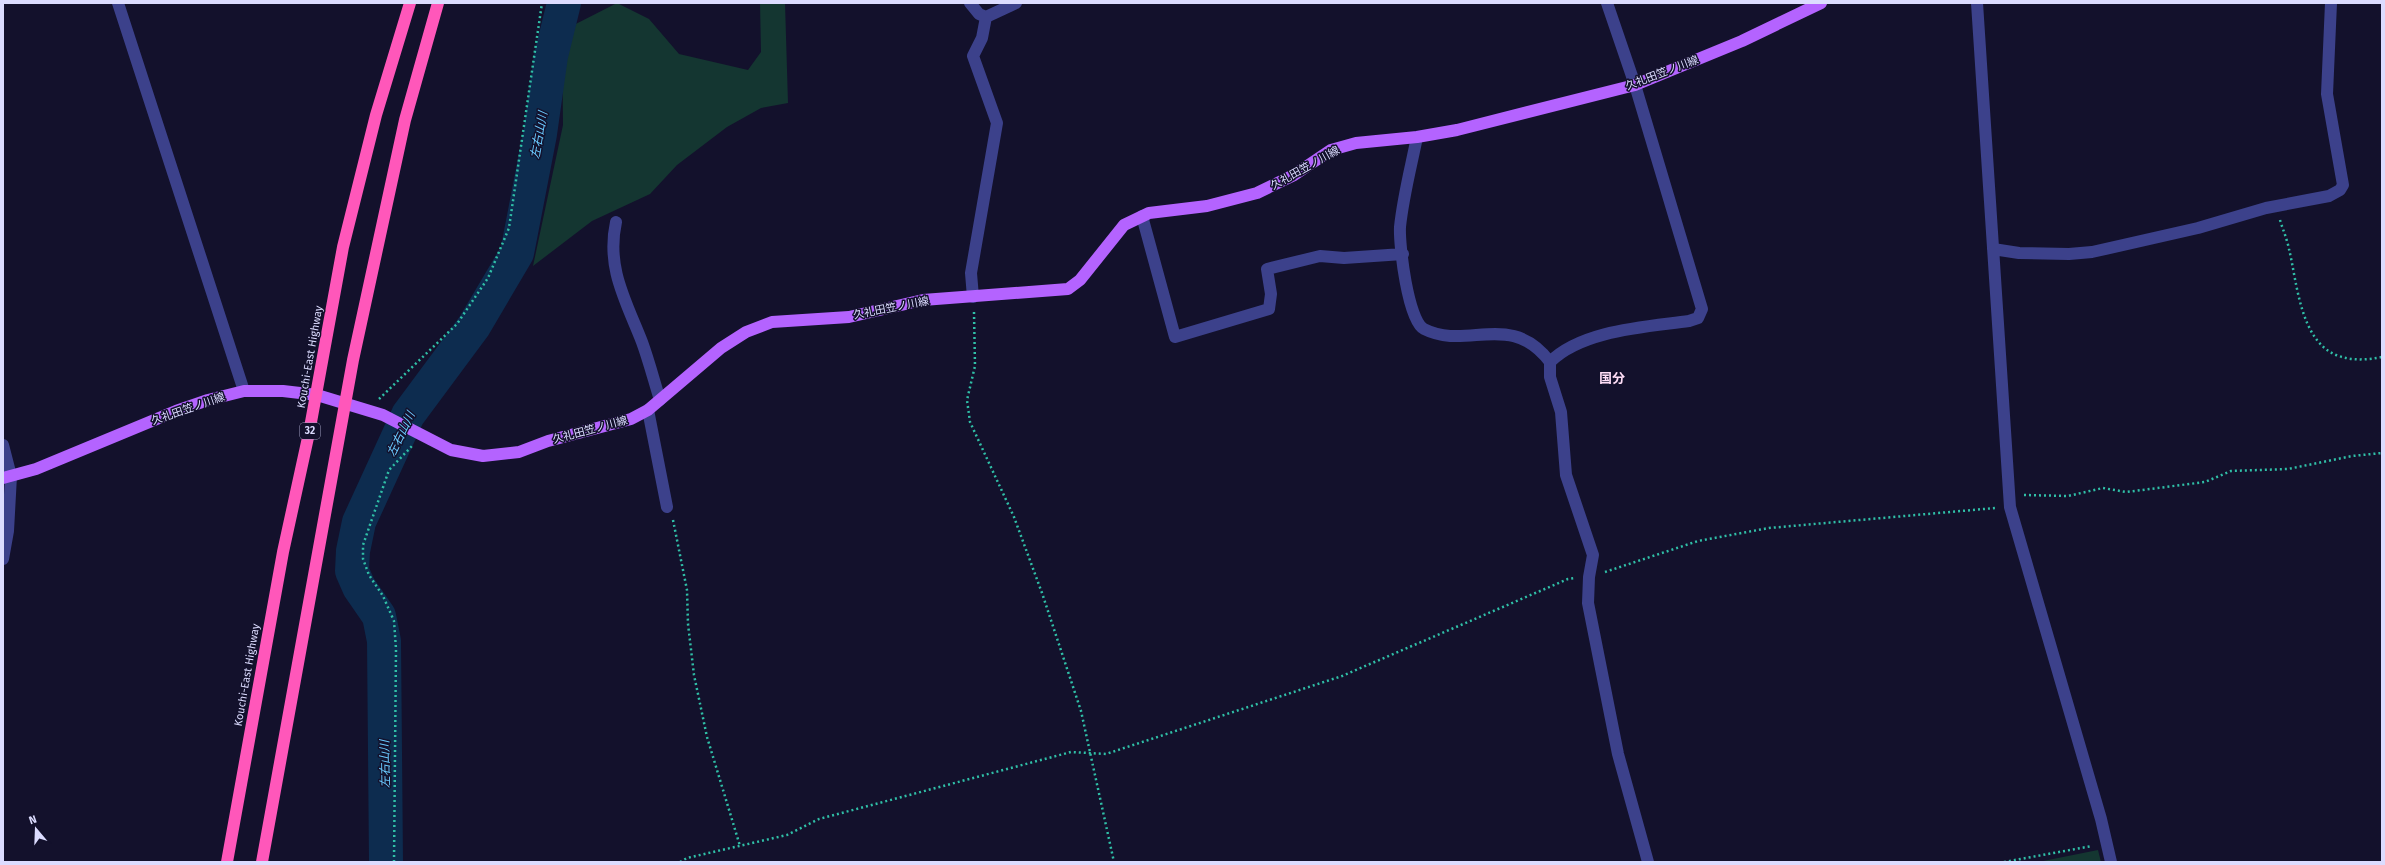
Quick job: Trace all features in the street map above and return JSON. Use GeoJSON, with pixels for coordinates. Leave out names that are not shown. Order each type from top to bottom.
{"type":"FeatureCollection","features":[{"type":"Feature","properties":{"kind":"highway","name":"Kouchi-East Highway"},"geometry":{"type":"LineString","coordinates":[[227,862],[283,552],[317,395],[343,247],[376,115],[410,3]]}},
{"type":"Feature","properties":{"kind":"highway"},"geometry":{"type":"LineString","coordinates":[[262,862],[353,360],[405,120],[438,3]]}},
{"type":"Feature","properties":{"kind":"main road","name":"久礼田笠ノ川線"},"geometry":{"type":"LineString","coordinates":[[7,477],[36,469],[176,411],[208,400],[244,391],[283,391],[317,395],[346,403],[382,415],[450,450],[483,456],[519,452],[581,431],[611,426],[631,419],[648,410],[720,348],[746,332],[772,322],[849,317],[923,300],[1068,289],[1080,280],[1124,225],[1149,213],[1207,206],[1257,193],[1294,174],[1331,150],[1356,143],[1417,137],[1457,130],[1635,85],[1742,41],[1821,3]]}},
{"type":"Feature","properties":{"kind":"street"},"geometry":{"type":"LineString","coordinates":[[118,3],[244,391]]}},
{"type":"Feature","properties":{"kind":"street"},"geometry":{"type":"LineString","coordinates":[[970,3],[979,14],[986,17],[1016,3]]}},
{"type":"Feature","properties":{"kind":"street"},"geometry":{"type":"LineString","coordinates":[[1550,362],[1560,352],[1579,343],[1614,332],[1688,321],[1698,318],[1702,309],[1635,85],[1607,3]]}},
{"type":"Feature","properties":{"kind":"street"},"geometry":{"type":"LineString","coordinates":[[1977,3],[2010,507],[2107,843],[2111,862]]}},
{"type":"Feature","properties":{"kind":"street"},"geometry":{"type":"LineString","coordinates":[[1994,249],[2019,253],[2069,254],[2092,252],[2198,228],[2275,206],[2328,196],[2340,190],[2342,185],[2327,94],[2331,3]]}},
{"type":"Feature","properties":{"kind":"street"},"geometry":{"type":"LineString","coordinates":[[973,297],[970,273],[997,123],[973,56],[982,38],[986,17]]}},
{"type":"Feature","properties":{"kind":"street"},"geometry":{"type":"LineString","coordinates":[[1417,137],[1400,228],[1406,288],[1414,315],[1422,328],[1439,335],[1508,334],[1526,340],[1541,350],[1550,362],[1550,376],[1561,412],[1566,475],[1593,555],[1589,577],[1588,603],[1617,746],[1648,862]]}},
{"type":"Feature","properties":{"kind":"street"},"geometry":{"type":"LineString","coordinates":[[1142,216],[1175,337],[1270,309],[1271,294],[1267,269],[1320,256],[1344,258],[1403,254]]}},
{"type":"Feature","properties":{"kind":"street"},"geometry":{"type":"LineString","coordinates":[[616,222],[612,240],[619,287],[642,343],[660,400]]}},
{"type":"Feature","properties":{"kind":"street"},"geometry":{"type":"LineString","coordinates":[[648,410],[667,507]]}},
{"type":"Feature","properties":{"kind":"street"},"geometry":{"type":"LineString","coordinates":[[3,445],[7,477],[8,531],[3,559]]}},
{"type":"Feature","properties":{"kind":"path"},"geometry":{"type":"LineString","coordinates":[[367,410],[457,324],[488,278],[509,228],[542,3]]}},
{"type":"Feature","properties":{"kind":"path"},"geometry":{"type":"LineString","coordinates":[[2275,206],[2289,248],[2299,300],[2310,329],[2322,346],[2336,355],[2364,360],[2382,357]]}},
{"type":"Feature","properties":{"kind":"path"},"geometry":{"type":"LineString","coordinates":[[973,297],[975,366],[968,400],[970,422],[1012,511],[1040,586],[1081,711],[1114,862]]}},
{"type":"Feature","properties":{"kind":"path"},"geometry":{"type":"LineString","coordinates":[[394,862],[396,650],[394,622],[383,596],[369,575],[363,559],[363,545],[389,470],[422,435]]}},
{"type":"Feature","properties":{"kind":"path"},"geometry":{"type":"LineString","coordinates":[[2009,495],[2068,496],[2103,488],[2126,492],[2205,482],[2231,471],[2288,469],[2352,456],[2382,453]]}},
{"type":"Feature","properties":{"kind":"path"},"geometry":{"type":"LineString","coordinates":[[667,507],[672,518],[687,590],[688,624],[694,675],[707,737],[740,846]]}},
{"type":"Feature","properties":{"kind":"path"},"geometry":{"type":"LineString","coordinates":[[680,862],[687,858],[787,835],[819,819],[1064,754],[1091,752],[1106,754],[1342,676],[1568,579],[1589,577],[1698,541],[1769,528],[2010,507]]}},
{"type":"Feature","properties":{"kind":"path"},"geometry":{"type":"LineString","coordinates":[[2004,862],[2107,843]]}},
{"type":"Feature","properties":{"kind":"green space"},"geometry":{"type":"Polygon","coordinates":[[[617,3],[649,19],[679,54],[748,70],[761,52],[760,3],[785,3],[788,103],[761,108],[727,127],[677,165],[650,194],[592,221],[533,266],[563,125],[562,31],[617,3]]]}},
{"type":"Feature","properties":{"kind":"green space"},"geometry":{"type":"Polygon","coordinates":[[[2098,850],[2101,862],[2038,862],[2098,850]]]}},
{"type":"Feature","properties":{"kind":"waterway","name":"左右山川"},"geometry":{"type":"LineString","coordinates":[[386,862],[384,641],[379,616],[359,587],[352,571],[353,551],[359,522],[408,415],[474,326],[517,253],[540,134],[551,56],[564,3]]}},
{"type":"Feature","properties":{"kind":"district","name":"国分"},"geometry":{"type":"Point","coordinates":[1612,378]}}]}
